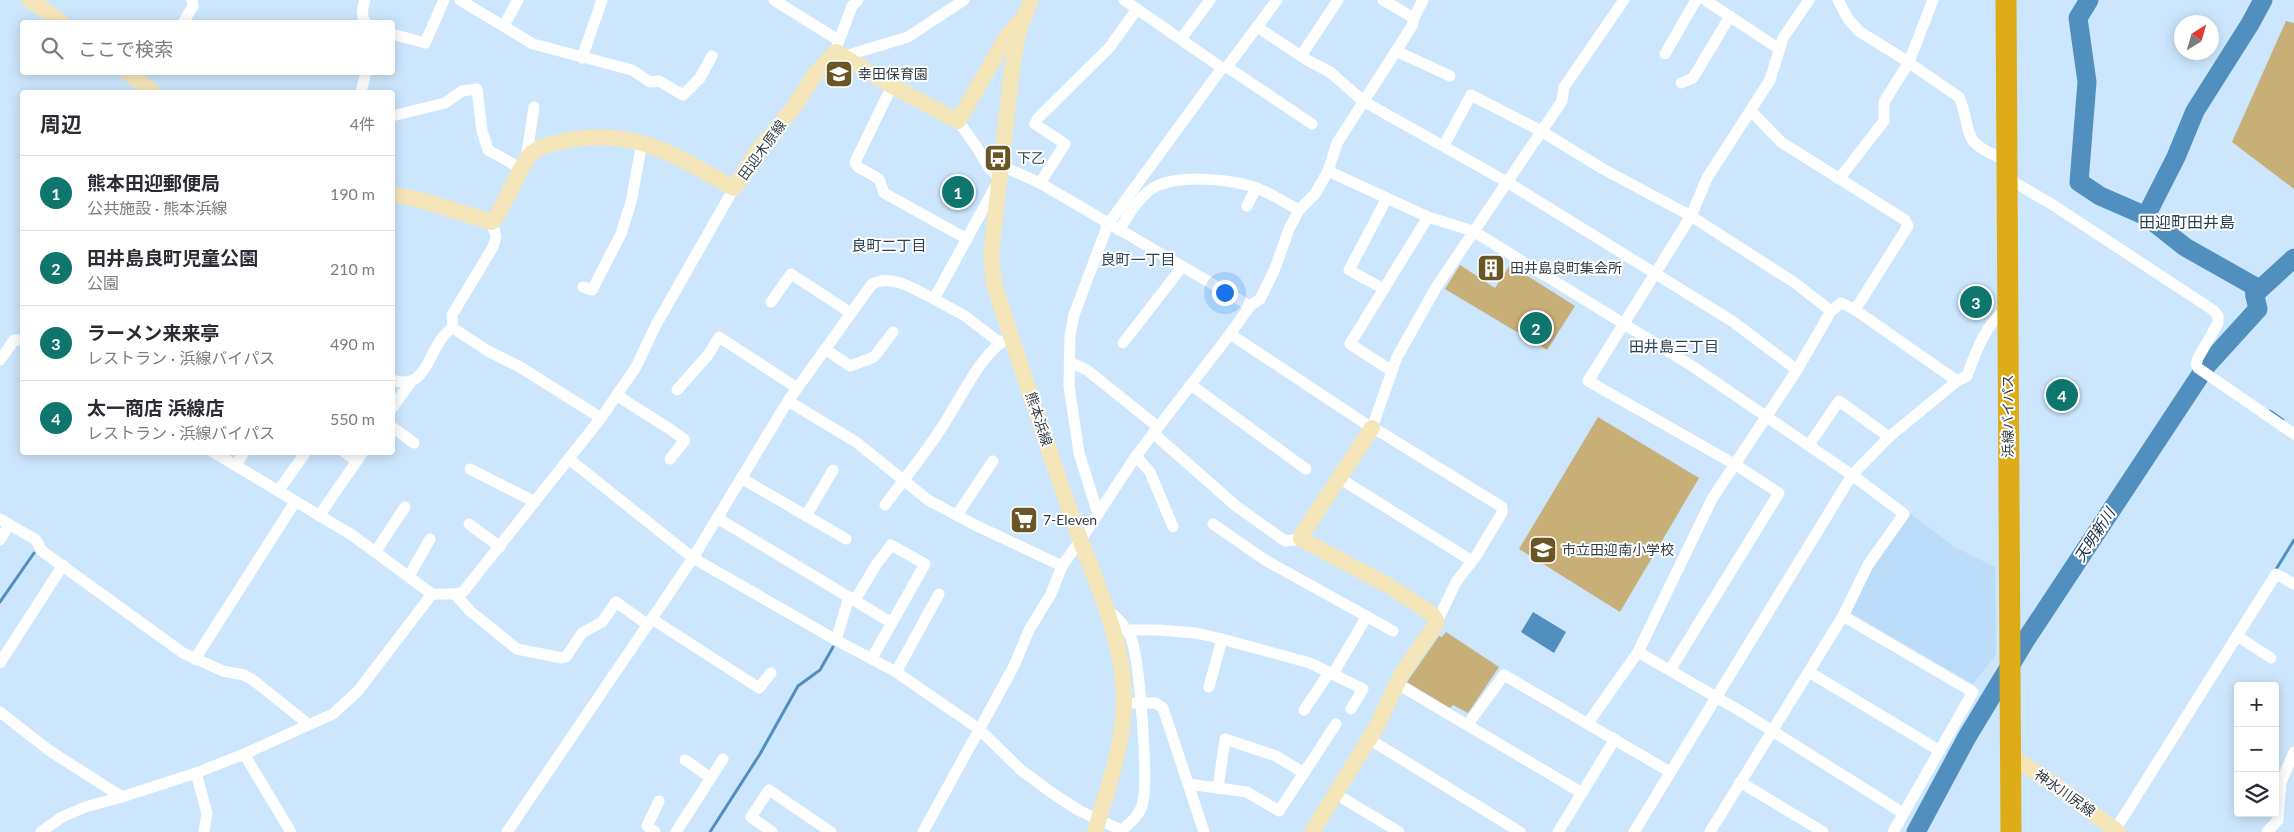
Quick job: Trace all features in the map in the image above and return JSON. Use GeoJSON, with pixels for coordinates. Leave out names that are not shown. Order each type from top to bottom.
{"type":"FeatureCollection","features":[{"type":"Feature","properties":{"kind":"highway","name":"浜線バイパス"},"geometry":{"type":"LineString","coordinates":[[2006,0],[2011,832]]}},
{"type":"Feature","properties":{"kind":"main road"},"geometry":{"type":"LineString","coordinates":[[30,0],[58,20]]}},
{"type":"Feature","properties":{"kind":"main road","name":"熊本浜線"},"geometry":{"type":"LineString","coordinates":[[1031,0],[1019,29],[1012,69],[991,254],[994,284],[1005,338],[1113,633],[1120,665],[1132,702],[1096,826]]}},
{"type":"Feature","properties":{"kind":"main road"},"geometry":{"type":"LineString","coordinates":[[840,49],[892,86],[958,121],[1006,38],[1024,16]]}},
{"type":"Feature","properties":{"kind":"main road","name":"田迎木原線"},"geometry":{"type":"LineString","coordinates":[[492,222],[532,154],[543,146],[582,137],[605,136],[663,149],[734,188],[757,151],[791,111],[816,73],[840,49]]}},
{"type":"Feature","properties":{"kind":"main road"},"geometry":{"type":"LineString","coordinates":[[131,75],[150,90]]}},
{"type":"Feature","properties":{"kind":"main road"},"geometry":{"type":"LineString","coordinates":[[395,195],[424,201],[492,222]]}},
{"type":"Feature","properties":{"kind":"main road"},"geometry":{"type":"LineString","coordinates":[[1312,832],[1369,739],[1396,683],[1436,624],[1432,614],[1391,587],[1301,539],[1338,478],[1372,428]]}},
{"type":"Feature","properties":{"kind":"main road","name":"神水川尻線"},"geometry":{"type":"LineString","coordinates":[[2011,756],[2055,785],[2117,831]]}},
{"type":"Feature","properties":{"kind":"street"},"geometry":{"type":"LineString","coordinates":[[185,20],[192,6],[192,0]]}},
{"type":"Feature","properties":{"kind":"street"},"geometry":{"type":"LineString","coordinates":[[364,20],[362,7],[365,0]]}},
{"type":"Feature","properties":{"kind":"street"},"geometry":{"type":"LineString","coordinates":[[395,35],[425,42],[444,0]]}},
{"type":"Feature","properties":{"kind":"street"},"geometry":{"type":"LineString","coordinates":[[460,0],[533,44],[632,70],[650,82],[659,81],[683,95],[700,78],[712,56]]}},
{"type":"Feature","properties":{"kind":"street"},"geometry":{"type":"LineString","coordinates":[[504,25],[518,0]]}},
{"type":"Feature","properties":{"kind":"street"},"geometry":{"type":"LineString","coordinates":[[774,0],[840,49],[908,36],[964,0]]}},
{"type":"Feature","properties":{"kind":"street"},"geometry":{"type":"LineString","coordinates":[[840,49],[852,6],[858,0]]}},
{"type":"Feature","properties":{"kind":"street"},"geometry":{"type":"LineString","coordinates":[[1181,39],[1210,0]]}},
{"type":"Feature","properties":{"kind":"street"},"geometry":{"type":"LineString","coordinates":[[1098,514],[1079,453],[1068,386],[1070,336],[1074,315],[1108,224],[1277,0]]}},
{"type":"Feature","properties":{"kind":"street"},"geometry":{"type":"LineString","coordinates":[[1300,56],[1338,0]]}},
{"type":"Feature","properties":{"kind":"street"},"geometry":{"type":"LineString","coordinates":[[1384,0],[1414,18]]}},
{"type":"Feature","properties":{"kind":"street"},"geometry":{"type":"LineString","coordinates":[[924,832],[1014,666],[1030,630],[1051,594],[1062,566],[1136,456],[1250,306],[1260,299],[1274,271],[1289,230],[1299,210],[1315,194],[1328,171],[1337,143],[1412,26],[1423,0]]}},
{"type":"Feature","properties":{"kind":"street"},"geometry":{"type":"LineString","coordinates":[[1372,428],[1397,357],[1437,286],[1562,101],[1564,87],[1624,0]]}},
{"type":"Feature","properties":{"kind":"street"},"geometry":{"type":"LineString","coordinates":[[1665,54],[1696,0]]}},
{"type":"Feature","properties":{"kind":"street"},"geometry":{"type":"LineString","coordinates":[[1705,0],[1779,48]]}},
{"type":"Feature","properties":{"kind":"street"},"geometry":{"type":"LineString","coordinates":[[1670,670],[1779,493],[1736,465],[1588,381],[1691,216],[1707,178],[1752,112],[1770,80],[1783,38],[1809,0]]}},
{"type":"Feature","properties":{"kind":"street"},"geometry":{"type":"LineString","coordinates":[[1838,0],[1848,18],[1860,32],[1909,62],[1959,97],[1964,108],[1970,135],[1974,142],[2053,205],[2213,310],[2218,316],[2218,323],[2196,364],[2203,372],[2294,434]]}},
{"type":"Feature","properties":{"kind":"street"},"geometry":{"type":"LineString","coordinates":[[1839,179],[1884,120],[1884,102],[1909,62],[1933,0]]}},
{"type":"Feature","properties":{"kind":"street"},"geometry":{"type":"LineString","coordinates":[[582,58],[600,1]]}},
{"type":"Feature","properties":{"kind":"street"},"geometry":{"type":"LineString","coordinates":[[1040,183],[1065,144],[1035,124],[1038,118],[1109,48],[1133,4],[1181,39],[1312,124]]}},
{"type":"Feature","properties":{"kind":"street"},"geometry":{"type":"LineString","coordinates":[[1681,83],[1694,78],[1730,16]]}},
{"type":"Feature","properties":{"kind":"street"},"geometry":{"type":"LineString","coordinates":[[1257,27],[1300,56],[1330,72],[1363,100],[1507,182],[1732,321],[1797,370]]}},
{"type":"Feature","properties":{"kind":"street"},"geometry":{"type":"LineString","coordinates":[[1396,51],[1450,76]]}},
{"type":"Feature","properties":{"kind":"street"},"geometry":{"type":"LineString","coordinates":[[362,90],[365,75]]}},
{"type":"Feature","properties":{"kind":"street"},"geometry":{"type":"LineString","coordinates":[[892,86],[855,162],[858,167],[879,179],[884,193],[967,239]]}},
{"type":"Feature","properties":{"kind":"street"},"geometry":{"type":"LineString","coordinates":[[395,115],[445,104],[462,91],[476,90],[482,131],[488,150],[524,166],[534,107]]}},
{"type":"Feature","properties":{"kind":"street"},"geometry":{"type":"LineString","coordinates":[[1444,145],[1472,95],[1541,131],[1603,169],[1691,216],[1795,283],[1831,311]]}},
{"type":"Feature","properties":{"kind":"street"},"geometry":{"type":"LineString","coordinates":[[1752,112],[1782,142],[1905,220],[1908,226],[1854,309]]}},
{"type":"Feature","properties":{"kind":"street"},"geometry":{"type":"LineString","coordinates":[[958,121],[989,168],[1040,183],[1250,306]]}},
{"type":"Feature","properties":{"kind":"street"},"geometry":{"type":"LineString","coordinates":[[583,287],[592,290],[621,234],[631,202],[642,143]]}},
{"type":"Feature","properties":{"kind":"street"},"geometry":{"type":"LineString","coordinates":[[1328,171],[1428,217],[1473,231],[1689,364],[1809,445],[1904,514],[1868,565],[1843,616],[1710,832]]}},
{"type":"Feature","properties":{"kind":"street"},"geometry":{"type":"LineString","coordinates":[[934,299],[1001,172]]}},
{"type":"Feature","properties":{"kind":"street"},"geometry":{"type":"LineString","coordinates":[[1119,230],[1143,196],[1162,183],[1182,179],[1227,182],[1256,188],[1299,210]]}},
{"type":"Feature","properties":{"kind":"street"},"geometry":{"type":"LineString","coordinates":[[218,455],[376,551],[432,594],[463,592],[601,418],[636,367],[656,325],[734,188]]}},
{"type":"Feature","properties":{"kind":"street"},"geometry":{"type":"LineString","coordinates":[[1247,206],[1256,188]]}},
{"type":"Feature","properties":{"kind":"street"},"geometry":{"type":"LineString","coordinates":[[1384,289],[1349,270],[1387,198]]}},
{"type":"Feature","properties":{"kind":"street"},"geometry":{"type":"LineString","coordinates":[[1392,371],[1350,344],[1428,217]]}},
{"type":"Feature","properties":{"kind":"street"},"geometry":{"type":"LineString","coordinates":[[453,328],[452,315],[493,247],[496,237],[492,222]]}},
{"type":"Feature","properties":{"kind":"street"},"geometry":{"type":"LineString","coordinates":[[1123,342],[1182,267]]}},
{"type":"Feature","properties":{"kind":"street"},"geometry":{"type":"LineString","coordinates":[[771,302],[791,274],[851,314]]}},
{"type":"Feature","properties":{"kind":"street"},"geometry":{"type":"LineString","coordinates":[[507,832],[692,558],[788,400],[872,284],[880,280],[901,283],[1005,338],[980,366],[942,428],[885,505]]}},
{"type":"Feature","properties":{"kind":"street"},"geometry":{"type":"LineString","coordinates":[[1588,723],[1638,652],[1712,499],[1797,370],[1831,311],[1841,303],[1854,309],[1957,381]]}},
{"type":"Feature","properties":{"kind":"street"},"geometry":{"type":"LineString","coordinates":[[1634,832],[1852,475],[1889,437],[1957,381],[1967,376],[1978,345],[1995,317],[2008,308]]}},
{"type":"Feature","properties":{"kind":"street"},"geometry":{"type":"LineString","coordinates":[[395,404],[410,383],[419,376],[446,332],[453,328]]}},
{"type":"Feature","properties":{"kind":"street"},"geometry":{"type":"LineString","coordinates":[[453,328],[488,351],[520,366],[601,418]]}},
{"type":"Feature","properties":{"kind":"street"},"geometry":{"type":"LineString","coordinates":[[825,350],[850,366],[874,357],[893,332]]}},
{"type":"Feature","properties":{"kind":"street"},"geometry":{"type":"LineString","coordinates":[[1230,334],[1372,428],[1502,507],[1502,513],[1472,561],[1456,582],[1436,624]]}},
{"type":"Feature","properties":{"kind":"street"},"geometry":{"type":"LineString","coordinates":[[677,390],[708,355],[719,338],[797,388]]}},
{"type":"Feature","properties":{"kind":"street"},"geometry":{"type":"LineString","coordinates":[[0,360],[14,340],[20,340]]}},
{"type":"Feature","properties":{"kind":"street"},"geometry":{"type":"LineString","coordinates":[[1069,362],[1087,370],[1245,512],[1285,541],[1301,539]]}},
{"type":"Feature","properties":{"kind":"street"},"geometry":{"type":"LineString","coordinates":[[395,381],[404,384],[410,383]]}},
{"type":"Feature","properties":{"kind":"street"},"geometry":{"type":"LineString","coordinates":[[1191,385],[1306,469]]}},
{"type":"Feature","properties":{"kind":"street"},"geometry":{"type":"LineString","coordinates":[[617,395],[643,414],[656,418],[685,440],[670,459]]}},
{"type":"Feature","properties":{"kind":"street"},"geometry":{"type":"LineString","coordinates":[[788,400],[856,442],[928,500],[1062,566]]}},
{"type":"Feature","properties":{"kind":"street"},"geometry":{"type":"LineString","coordinates":[[1809,445],[1839,401],[1889,437]]}},
{"type":"Feature","properties":{"kind":"street"},"geometry":{"type":"LineString","coordinates":[[395,429],[414,442]]}},
{"type":"Feature","properties":{"kind":"street"},"geometry":{"type":"LineString","coordinates":[[236,465],[242,455]]}},
{"type":"Feature","properties":{"kind":"street"},"geometry":{"type":"LineString","coordinates":[[278,491],[304,455]]}},
{"type":"Feature","properties":{"kind":"street"},"geometry":{"type":"LineString","coordinates":[[1136,456],[1150,472],[1173,527]]}},
{"type":"Feature","properties":{"kind":"street"},"geometry":{"type":"LineString","coordinates":[[319,516],[360,457]]}},
{"type":"Feature","properties":{"kind":"street"},"geometry":{"type":"LineString","coordinates":[[569,459],[692,558],[896,672],[980,729],[1021,770],[1096,826],[1120,831],[1127,828],[1136,817],[1141,808],[1145,792],[1132,702],[1134,650],[1130,636],[1117,617],[1104,608]]}},
{"type":"Feature","properties":{"kind":"street"},"geometry":{"type":"LineString","coordinates":[[957,515],[993,461]]}},
{"type":"Feature","properties":{"kind":"street"},"geometry":{"type":"LineString","coordinates":[[470,469],[535,502]]}},
{"type":"Feature","properties":{"kind":"street"},"geometry":{"type":"LineString","coordinates":[[806,516],[833,470]]}},
{"type":"Feature","properties":{"kind":"street"},"geometry":{"type":"LineString","coordinates":[[741,478],[846,539]]}},
{"type":"Feature","properties":{"kind":"street"},"geometry":{"type":"LineString","coordinates":[[1338,478],[1472,561]]}},
{"type":"Feature","properties":{"kind":"street"},"geometry":{"type":"LineString","coordinates":[[195,658],[295,502]]}},
{"type":"Feature","properties":{"kind":"street"},"geometry":{"type":"LineString","coordinates":[[376,551],[405,507]]}},
{"type":"Feature","properties":{"kind":"street"},"geometry":{"type":"LineString","coordinates":[[717,518],[892,623]]}},
{"type":"Feature","properties":{"kind":"street"},"geometry":{"type":"LineString","coordinates":[[0,540],[5,522],[36,540],[42,551],[183,653],[223,672],[244,675],[253,680],[308,724]]}},
{"type":"Feature","properties":{"kind":"street"},"geometry":{"type":"LineString","coordinates":[[469,524],[500,547]]}},
{"type":"Feature","properties":{"kind":"street"},"geometry":{"type":"LineString","coordinates":[[1213,524],[1265,560],[1394,631]]}},
{"type":"Feature","properties":{"kind":"street"},"geometry":{"type":"LineString","coordinates":[[409,576],[430,539]]}},
{"type":"Feature","properties":{"kind":"street"},"geometry":{"type":"LineString","coordinates":[[836,640],[852,598],[891,546],[925,564],[872,658]]}},
{"type":"Feature","properties":{"kind":"street"},"geometry":{"type":"LineString","coordinates":[[0,663],[63,565]]}},
{"type":"Feature","properties":{"kind":"street"},"geometry":{"type":"LineString","coordinates":[[2117,831],[2276,574],[2294,584]]}},
{"type":"Feature","properties":{"kind":"street"},"geometry":{"type":"LineString","coordinates":[[41,832],[62,817],[85,807],[196,773],[244,754],[333,714],[358,691],[432,594]]}},
{"type":"Feature","properties":{"kind":"street"},"geometry":{"type":"LineString","coordinates":[[455,594],[470,612],[517,650],[562,658],[566,657],[582,633],[602,622],[616,602],[759,688],[771,673]]}},
{"type":"Feature","properties":{"kind":"street"},"geometry":{"type":"LineString","coordinates":[[896,672],[939,594]]}},
{"type":"Feature","properties":{"kind":"street"},"geometry":{"type":"LineString","coordinates":[[1304,710],[1331,673],[1366,616]]}},
{"type":"Feature","properties":{"kind":"street"},"geometry":{"type":"LineString","coordinates":[[1843,616],[1973,692],[1893,832]]}},
{"type":"Feature","properties":{"kind":"street"},"geometry":{"type":"LineString","coordinates":[[1126,630],[1196,633],[1310,663],[1363,689],[1351,709]]}},
{"type":"Feature","properties":{"kind":"street"},"geometry":{"type":"LineString","coordinates":[[2238,636],[2271,658]]}},
{"type":"Feature","properties":{"kind":"street"},"geometry":{"type":"LineString","coordinates":[[1209,688],[1222,639]]}},
{"type":"Feature","properties":{"kind":"street"},"geometry":{"type":"LineString","coordinates":[[1638,652],[1717,697],[1903,814]]}},
{"type":"Feature","properties":{"kind":"street"},"geometry":{"type":"LineString","coordinates":[[1809,672],[1940,751]]}},
{"type":"Feature","properties":{"kind":"street"},"geometry":{"type":"LineString","coordinates":[[1468,724],[1504,674],[1670,772]]}},
{"type":"Feature","properties":{"kind":"street"},"geometry":{"type":"LineString","coordinates":[[1396,683],[1582,793]]}},
{"type":"Feature","properties":{"kind":"street"},"geometry":{"type":"LineString","coordinates":[[1132,702],[1156,703],[1163,708],[1204,832]]}},
{"type":"Feature","properties":{"kind":"street"},"geometry":{"type":"LineString","coordinates":[[0,712],[50,751],[122,797]]}},
{"type":"Feature","properties":{"kind":"street"},"geometry":{"type":"LineString","coordinates":[[1188,784],[1246,792],[1278,811],[1310,767],[1336,724]]}},
{"type":"Feature","properties":{"kind":"street"},"geometry":{"type":"LineString","coordinates":[[1218,788],[1225,739],[1276,756],[1304,773]]}},
{"type":"Feature","properties":{"kind":"street"},"geometry":{"type":"LineString","coordinates":[[1369,739],[1520,832]]}},
{"type":"Feature","properties":{"kind":"street"},"geometry":{"type":"LineString","coordinates":[[1558,832],[1615,739]]}},
{"type":"Feature","properties":{"kind":"street"},"geometry":{"type":"LineString","coordinates":[[2267,832],[2278,820],[2281,782],[2294,752]]}},
{"type":"Feature","properties":{"kind":"street"},"geometry":{"type":"LineString","coordinates":[[244,754],[291,832]]}},
{"type":"Feature","properties":{"kind":"street"},"geometry":{"type":"LineString","coordinates":[[676,832],[723,758]]}},
{"type":"Feature","properties":{"kind":"street"},"geometry":{"type":"LineString","coordinates":[[685,760],[711,778]]}},
{"type":"Feature","properties":{"kind":"street"},"geometry":{"type":"LineString","coordinates":[[196,773],[207,813],[204,832]]}},
{"type":"Feature","properties":{"kind":"street"},"geometry":{"type":"LineString","coordinates":[[1740,782],[1823,832]]}},
{"type":"Feature","properties":{"kind":"street"},"geometry":{"type":"LineString","coordinates":[[772,832],[751,818],[769,790],[832,832]]}},
{"type":"Feature","properties":{"kind":"street"},"geometry":{"type":"LineString","coordinates":[[1336,794],[1400,832]]}},
{"type":"Feature","properties":{"kind":"street"},"geometry":{"type":"LineString","coordinates":[[655,832],[647,826],[659,801]]}},
{"type":"Feature","properties":{"kind":"shaded area"},"geometry":{"type":"Polygon","coordinates":[[[2286,21],[2294,23],[2294,189],[2232,142],[2286,21]]]}},
{"type":"Feature","properties":{"kind":"shaded area"},"geometry":{"type":"Polygon","coordinates":[[[1460,265],[1495,288],[1510,265],[1575,306],[1547,350],[1445,289],[1460,265]]]}},
{"type":"Feature","properties":{"kind":"shaded area"},"geometry":{"type":"Polygon","coordinates":[[[1598,417],[1699,478],[1620,612],[1519,549],[1598,417]]]}},
{"type":"Feature","properties":{"kind":"shaded area"},"geometry":{"type":"Polygon","coordinates":[[[1911,514],[1953,546],[1995,567],[1996,654],[1973,684],[1851,613],[1873,565],[1911,514]]]}},
{"type":"Feature","properties":{"kind":"shaded area"},"geometry":{"type":"Polygon","coordinates":[[[1446,632],[1499,667],[1468,713],[1453,705],[1450,708],[1407,682],[1439,636],[1442,637],[1446,632]]]}},
{"type":"Feature","properties":{"kind":"water"},"geometry":{"type":"Polygon","coordinates":[[[1533,612],[1566,632],[1554,653],[1521,632],[1533,612]]]}},
{"type":"Feature","properties":{"kind":"waterway"},"geometry":{"type":"LineString","coordinates":[[2089,0],[2078,18],[2087,82],[2079,182],[2100,196],[2146,216],[2185,247],[2254,286],[2255,296]]}},
{"type":"Feature","properties":{"kind":"waterway"},"geometry":{"type":"LineString","coordinates":[[2146,216],[2176,157],[2195,111],[2263,0]]}},
{"type":"Feature","properties":{"kind":"waterway","name":"天明新川"},"geometry":{"type":"LineString","coordinates":[[1916,832],[1967,737],[2025,641],[2207,365],[2258,309],[2255,296],[2257,292],[2294,258]]}},
{"type":"Feature","properties":{"kind":"waterway"},"geometry":{"type":"LineString","coordinates":[[2207,365],[2213,372]]}},
{"type":"Feature","properties":{"kind":"waterway"},"geometry":{"type":"LineString","coordinates":[[2270,411],[2283,420]]}},
{"type":"Feature","properties":{"kind":"waterway"},"geometry":{"type":"LineString","coordinates":[[2275,571],[2294,540]]}},
{"type":"Feature","properties":{"kind":"waterway"},"geometry":{"type":"LineString","coordinates":[[0,602],[34,553]]}},
{"type":"Feature","properties":{"kind":"waterway"},"geometry":{"type":"LineString","coordinates":[[710,832],[760,754],[798,686],[820,670],[833,647]]}},
{"type":"Feature","properties":{"kind":"place","name":"幸田保育園"},"geometry":{"type":"Point","coordinates":[839,74]}},
{"type":"Feature","properties":{"kind":"place","name":"下乙"},"geometry":{"type":"Point","coordinates":[998,158]}},
{"type":"Feature","properties":{"kind":"place","name":"熊本田迎郵便局"},"geometry":{"type":"Point","coordinates":[958,192]}},
{"type":"Feature","properties":{"kind":"place","name":"田井島良町集会所"},"geometry":{"type":"Point","coordinates":[1491,268]}},
{"type":"Feature","properties":{"kind":"place","name":"ラーメン来来亭"},"geometry":{"type":"Point","coordinates":[1976,302]}},
{"type":"Feature","properties":{"kind":"place","name":"田井島良町児童公園"},"geometry":{"type":"Point","coordinates":[1536,328]}},
{"type":"Feature","properties":{"kind":"place","name":"太一商店 浜線店"},"geometry":{"type":"Point","coordinates":[2062,395]}},
{"type":"Feature","properties":{"kind":"place","name":"7-Eleven"},"geometry":{"type":"Point","coordinates":[1024,520]}},
{"type":"Feature","properties":{"kind":"place","name":"市立田迎南小学校"},"geometry":{"type":"Point","coordinates":[1543,550]}},
{"type":"Feature","properties":{"kind":"district","name":"田迎町田井島"},"geometry":{"type":"Point","coordinates":[2187,222]}},
{"type":"Feature","properties":{"kind":"district","name":"良町二丁目"},"geometry":{"type":"Point","coordinates":[889,246]}},
{"type":"Feature","properties":{"kind":"district","name":"良町一丁目"},"geometry":{"type":"Point","coordinates":[1138,260]}},
{"type":"Feature","properties":{"kind":"district","name":"田井島三丁目"},"geometry":{"type":"Point","coordinates":[1674,347]}}]}
